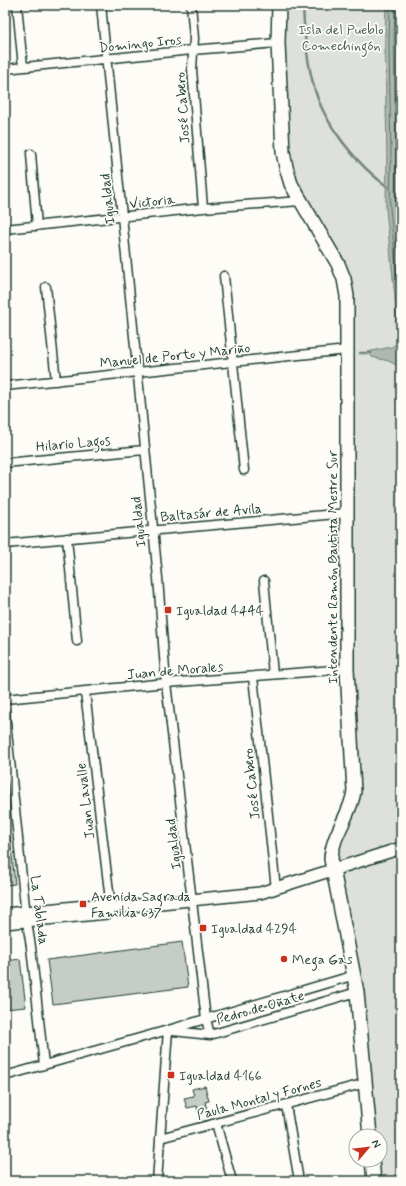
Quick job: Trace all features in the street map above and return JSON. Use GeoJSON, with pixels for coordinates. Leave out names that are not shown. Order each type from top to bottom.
{"type":"FeatureCollection","features":[{"type":"Feature","properties":{"kind":"main road","name":"Intendente Ramón Bautista Mestre Sur"},"geometry":{"type":"LineString","coordinates":[[279,5],[278,43],[283,152],[286,167],[291,184],[338,264],[344,279],[347,296],[347,669],[354,791],[353,802],[333,843],[331,859],[355,975],[369,1128]]}},
{"type":"Feature","properties":{"kind":"main road"},"geometry":{"type":"LineString","coordinates":[[5,914],[26,917],[107,913],[111,908],[193,901],[260,893],[401,848]]}},
{"type":"Feature","properties":{"kind":"main road"},"geometry":{"type":"LineString","coordinates":[[5,923],[26,917]]}},
{"type":"Feature","properties":{"kind":"main road"},"geometry":{"type":"LineString","coordinates":[[373,1168],[374,1181]]}},
{"type":"Feature","properties":{"kind":"street"},"geometry":{"type":"LineString","coordinates":[[17,5],[23,67]]}},
{"type":"Feature","properties":{"kind":"street","name":"Igualdad"},"geometry":{"type":"LineString","coordinates":[[101,5],[144,450],[158,578],[166,683],[206,1019],[210,1035]]}},
{"type":"Feature","properties":{"kind":"street","name":"José Cabero"},"geometry":{"type":"LineString","coordinates":[[191,5],[194,38],[192,50],[192,69],[203,208]]}},
{"type":"Feature","properties":{"kind":"street","name":"Domingo Iros"},"geometry":{"type":"LineString","coordinates":[[5,69],[278,43]]}},
{"type":"Feature","properties":{"kind":"street"},"geometry":{"type":"LineString","coordinates":[[31,154],[37,226]]}},
{"type":"Feature","properties":{"kind":"street","name":"Victoria"},"geometry":{"type":"LineString","coordinates":[[5,229],[203,208],[301,201]]}},
{"type":"Feature","properties":{"kind":"street"},"geometry":{"type":"LineString","coordinates":[[224,276],[244,470]]}},
{"type":"Feature","properties":{"kind":"street"},"geometry":{"type":"LineString","coordinates":[[46,287],[56,381]]}},
{"type":"Feature","properties":{"kind":"street","name":"Manuel de Porto y Mariño"},"geometry":{"type":"LineString","coordinates":[[5,386],[347,350]]}},
{"type":"Feature","properties":{"kind":"street","name":"Hilario Lagos"},"geometry":{"type":"LineString","coordinates":[[5,463],[144,450]]}},
{"type":"Feature","properties":{"kind":"street","name":"Baltasár de Avila"},"geometry":{"type":"LineString","coordinates":[[5,544],[347,513]]}},
{"type":"Feature","properties":{"kind":"street"},"geometry":{"type":"LineString","coordinates":[[67,538],[77,641]]}},
{"type":"Feature","properties":{"kind":"street"},"geometry":{"type":"LineString","coordinates":[[264,582],[273,674]]}},
{"type":"Feature","properties":{"kind":"street","name":"Juan de Morales"},"geometry":{"type":"LineString","coordinates":[[5,699],[166,683],[347,669]]}},
{"type":"Feature","properties":{"kind":"street","name":"José Cabero"},"geometry":{"type":"LineString","coordinates":[[252,677],[276,889]]}},
{"type":"Feature","properties":{"kind":"street","name":"Juan Lavalle"},"geometry":{"type":"LineString","coordinates":[[85,692],[111,908]]}},
{"type":"Feature","properties":{"kind":"street","name":"La Tablada"},"geometry":{"type":"LineString","coordinates":[[5,712],[26,917],[31,947],[44,1065]]}},
{"type":"Feature","properties":{"kind":"street","name":"Pedro de Oñate"},"geometry":{"type":"LineString","coordinates":[[5,1076],[355,975]]}},
{"type":"Feature","properties":{"kind":"street","name":"Pedro de Oñate"},"geometry":{"type":"LineString","coordinates":[[168,1030],[210,1035],[357,992]]}},
{"type":"Feature","properties":{"kind":"street"},"geometry":{"type":"LineString","coordinates":[[158,1181],[168,1030]]}},
{"type":"Feature","properties":{"kind":"street","name":"Paula Montal y Fornes"},"geometry":{"type":"LineString","coordinates":[[160,1138],[366,1083]]}},
{"type":"Feature","properties":{"kind":"street"},"geometry":{"type":"LineString","coordinates":[[286,1105],[299,1181]]}},
{"type":"Feature","properties":{"kind":"street"},"geometry":{"type":"LineString","coordinates":[[216,1123],[232,1181]]}},
{"type":"Feature","properties":{"kind":"green space","name":"Isla del Pueblo Comechingón"},"geometry":{"type":"Polygon","coordinates":[[[279,5],[386,5],[386,208],[395,296],[397,344],[392,347],[368,352],[372,357],[389,361],[398,366],[401,392],[401,1181],[374,1181],[373,1168],[388,1168],[388,1128],[369,1128],[357,992],[333,870],[350,809],[347,296],[291,184],[279,5]]]}},
{"type":"Feature","properties":{"kind":"water"},"geometry":{"type":"Polygon","coordinates":[[[386,5],[401,5],[401,392],[398,366],[389,361],[372,357],[368,352],[392,347],[397,343],[395,296],[386,208],[386,5]]]}},
{"type":"Feature","properties":{"kind":"building"},"geometry":{"type":"Polygon","coordinates":[[[5,835],[10,835],[15,884],[5,885],[5,835]]]}},
{"type":"Feature","properties":{"kind":"building"},"geometry":{"type":"Polygon","coordinates":[[[182,942],[188,987],[53,1004],[47,960],[182,942]]]}},
{"type":"Feature","properties":{"kind":"building"},"geometry":{"type":"Polygon","coordinates":[[[20,959],[26,1007],[5,1009],[5,961],[20,959]]]}},
{"type":"Feature","properties":{"kind":"building"},"geometry":{"type":"Polygon","coordinates":[[[205,1086],[209,1101],[205,1102],[207,1110],[198,1112],[197,1106],[187,1108],[184,1098],[194,1096],[192,1089],[205,1086]]]}},
{"type":"Feature","properties":{"kind":"waterway"},"geometry":{"type":"LineString","coordinates":[[303,5],[308,57],[314,87],[325,115],[343,143],[376,178],[388,187]]}},
{"type":"Feature","properties":{"kind":"waterway"},"geometry":{"type":"LineString","coordinates":[[360,353],[371,353]]}},
{"type":"Feature","properties":{"kind":"place","name":"Igualdad 4444"},"geometry":{"type":"Point","coordinates":[168,610]}},
{"type":"Feature","properties":{"kind":"place","name":"Avenida Sagrada Familia 637"},"geometry":{"type":"Point","coordinates":[83,904]}},
{"type":"Feature","properties":{"kind":"place","name":"Igualdad 4294"},"geometry":{"type":"Point","coordinates":[203,928]}},
{"type":"Feature","properties":{"kind":"place","name":"Mega Gas"},"geometry":{"type":"Point","coordinates":[284,959]}},
{"type":"Feature","properties":{"kind":"place","name":"Igualdad 4166"},"geometry":{"type":"Point","coordinates":[171,1075]}}]}
